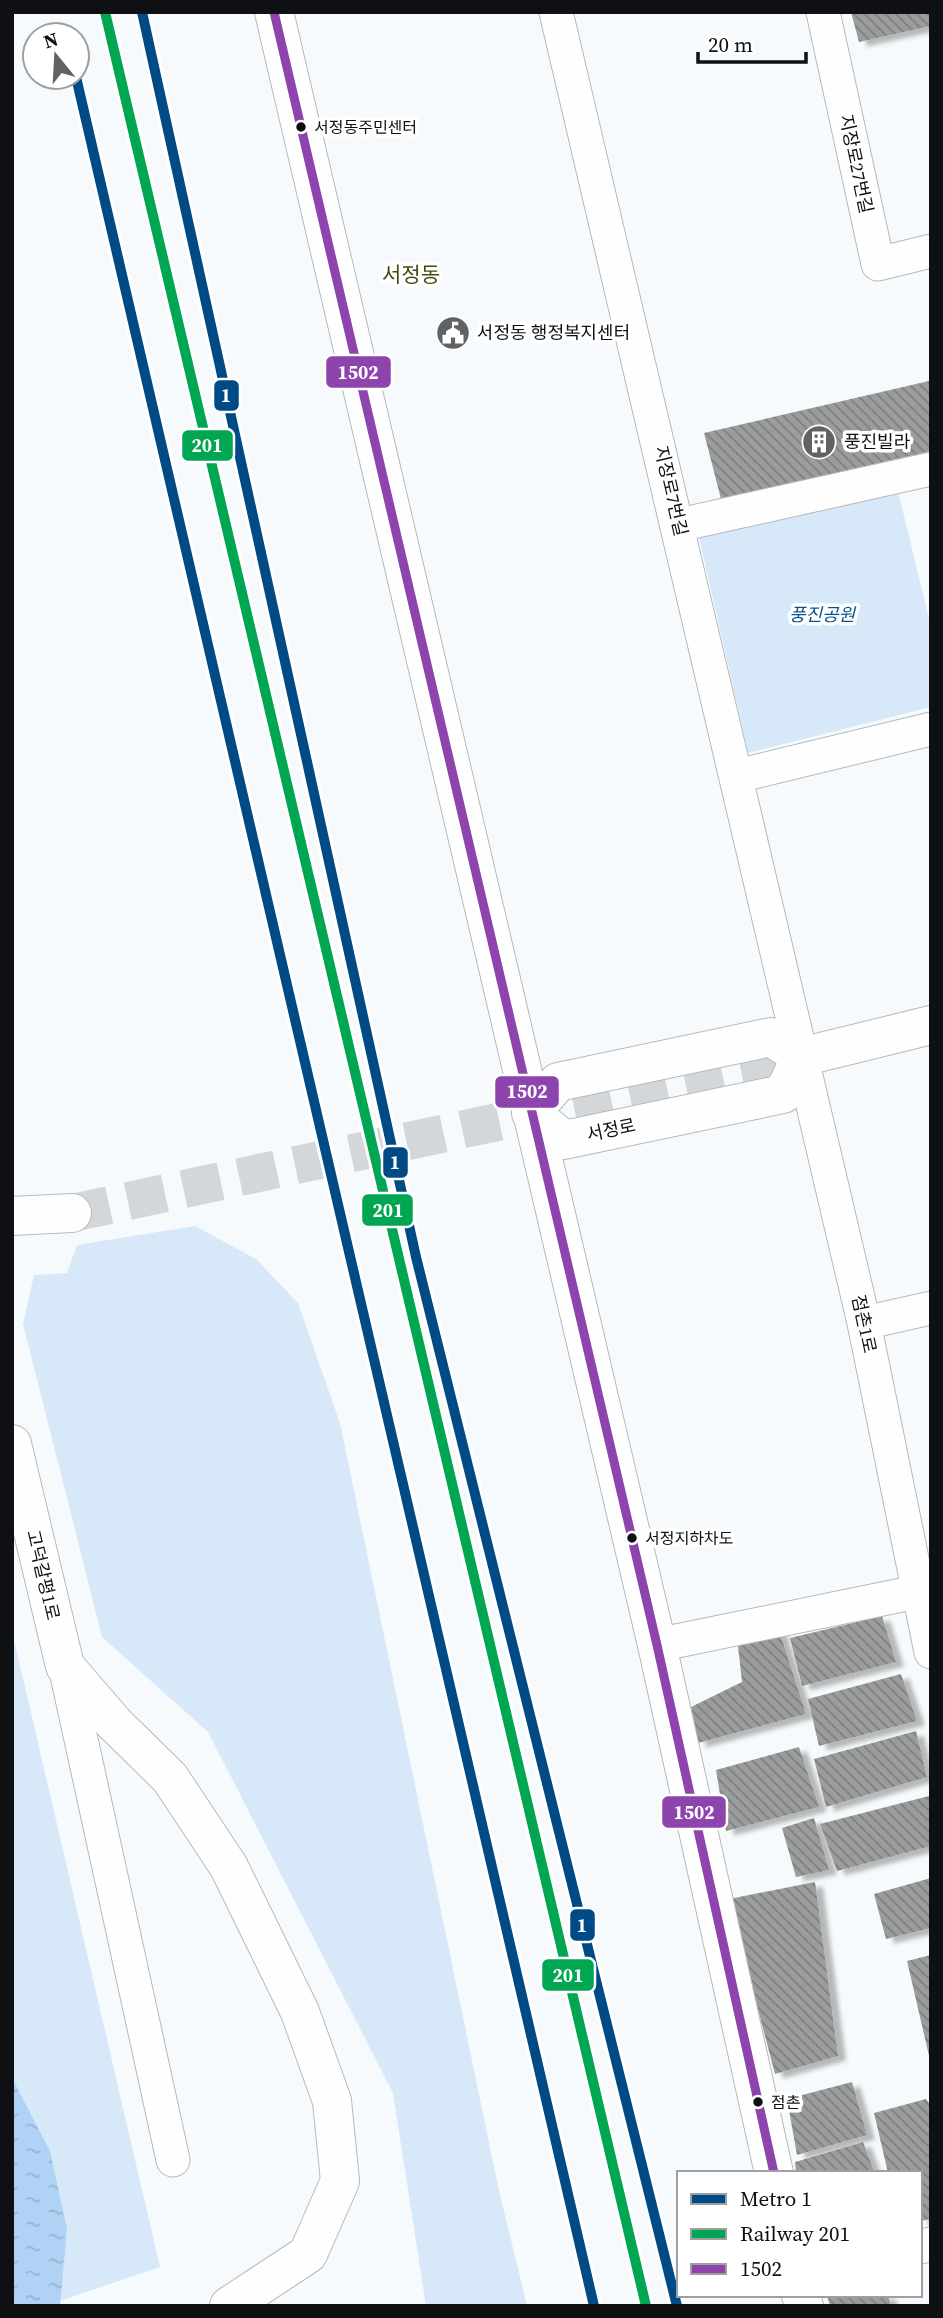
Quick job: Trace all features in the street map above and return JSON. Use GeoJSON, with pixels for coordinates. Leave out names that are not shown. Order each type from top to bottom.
{"type":"FeatureCollection","features":[{"type":"Feature","properties":{"kind":"street"},"geometry":{"type":"LineString","coordinates":[[274,12],[657,1645],[774,2171]]}},
{"type":"Feature","properties":{"kind":"street","name":"지장로7번길"},"geometry":{"type":"LineString","coordinates":[[556,12],[679,525],[801,1057]]}},
{"type":"Feature","properties":{"kind":"street","name":"지장로27번길"},"geometry":{"type":"LineString","coordinates":[[823,12],[878,264],[931,251]]}},
{"type":"Feature","properties":{"kind":"street"},"geometry":{"type":"LineString","coordinates":[[679,525],[931,469]]}},
{"type":"Feature","properties":{"kind":"street"},"geometry":{"type":"LineString","coordinates":[[737,776],[931,729]]}},
{"type":"Feature","properties":{"kind":"street"},"geometry":{"type":"LineString","coordinates":[[531,1113],[558,1082],[771,1037],[801,1057],[931,1025]]}},
{"type":"Feature","properties":{"kind":"street","name":"서정로"},"geometry":{"type":"LineString","coordinates":[[531,1113],[564,1140],[783,1094],[801,1057]]}},
{"type":"Feature","properties":{"kind":"street","name":"점촌1로"},"geometry":{"type":"LineString","coordinates":[[801,1057],[924,1591],[931,1652]]}},
{"type":"Feature","properties":{"kind":"street"},"geometry":{"type":"LineString","coordinates":[[12,1216],[72,1213]]}},
{"type":"Feature","properties":{"kind":"street"},"geometry":{"type":"LineString","coordinates":[[864,1323],[931,1308]]}},
{"type":"Feature","properties":{"kind":"street","name":"고덕갈평1로"},"geometry":{"type":"LineString","coordinates":[[12,1444],[65,1666]]}},
{"type":"Feature","properties":{"kind":"street"},"geometry":{"type":"LineString","coordinates":[[657,1645],[924,1591]]}},
{"type":"Feature","properties":{"kind":"street"},"geometry":{"type":"LineString","coordinates":[[65,1666],[173,2160]]}},
{"type":"Feature","properties":{"kind":"street"},"geometry":{"type":"LineString","coordinates":[[65,1666],[114,1723],[170,1778],[229,1867],[300,2012],[332,2101],[340,2181],[308,2254],[229,2306]]}},
{"type":"Feature","properties":{"kind":"green space","name":"풍진공원"},"geometry":{"type":"Polygon","coordinates":[[[898,491],[931,627],[931,707],[748,753],[699,537],[898,491]]]}},
{"type":"Feature","properties":{"kind":"green space"},"geometry":{"type":"Polygon","coordinates":[[[195,1226],[256,1259],[298,1303],[340,1423],[498,2186],[527,2306],[426,2306],[393,2093],[208,1732],[102,1637],[23,1324],[34,1275],[67,1273],[77,1245],[195,1226]]]}},
{"type":"Feature","properties":{"kind":"green space"},"geometry":{"type":"Polygon","coordinates":[[[12,1631],[160,2267],[45,2306],[12,2306],[12,1631]]]}},
{"type":"Feature","properties":{"kind":"water"},"geometry":{"type":"Polygon","coordinates":[[[12,2078],[50,2151],[67,2229],[60,2306],[12,2306],[12,2078]]]}},
{"type":"Feature","properties":{"kind":"building"},"geometry":{"type":"Polygon","coordinates":[[[851,12],[931,12],[931,26],[859,42],[851,12]]]}},
{"type":"Feature","properties":{"kind":"building","name":"풍진빌라"},"geometry":{"type":"Polygon","coordinates":[[[929,381],[931,451],[721,499],[704,433],[929,381]]]}},
{"type":"Feature","properties":{"kind":"building"},"geometry":{"type":"Polygon","coordinates":[[[882,1616],[896,1662],[802,1686],[790,1638],[882,1616]]]}},
{"type":"Feature","properties":{"kind":"building"},"geometry":{"type":"Polygon","coordinates":[[[776,1621],[806,1714],[698,1743],[691,1707],[742,1682],[737,1637],[776,1621]]]}},
{"type":"Feature","properties":{"kind":"building"},"geometry":{"type":"Polygon","coordinates":[[[901,1674],[917,1721],[819,1746],[808,1699],[901,1674]]]}},
{"type":"Feature","properties":{"kind":"building"},"geometry":{"type":"Polygon","coordinates":[[[916,1731],[927,1777],[826,1807],[814,1759],[916,1731]]]}},
{"type":"Feature","properties":{"kind":"building"},"geometry":{"type":"Polygon","coordinates":[[[799,1747],[819,1807],[726,1831],[716,1770],[799,1747]]]}},
{"type":"Feature","properties":{"kind":"building"},"geometry":{"type":"Polygon","coordinates":[[[929,1796],[931,1846],[837,1871],[820,1824],[929,1796]]]}},
{"type":"Feature","properties":{"kind":"building"},"geometry":{"type":"Polygon","coordinates":[[[814,1818],[829,1870],[796,1877],[782,1828],[814,1818]]]}},
{"type":"Feature","properties":{"kind":"building"},"geometry":{"type":"Polygon","coordinates":[[[931,1878],[931,1928],[886,1939],[874,1894],[931,1878]]]}},
{"type":"Feature","properties":{"kind":"building"},"geometry":{"type":"Polygon","coordinates":[[[815,1882],[838,2056],[775,2074],[729,1899],[815,1882]]]}},
{"type":"Feature","properties":{"kind":"building"},"geometry":{"type":"Polygon","coordinates":[[[931,1955],[931,2059],[930,2060],[907,1961],[931,1955]]]}},
{"type":"Feature","properties":{"kind":"building"},"geometry":{"type":"Polygon","coordinates":[[[852,2082],[867,2135],[797,2155],[787,2099],[852,2082]]]}},
{"type":"Feature","properties":{"kind":"building"},"geometry":{"type":"Polygon","coordinates":[[[926,2099],[931,2106],[931,2219],[922,2221],[922,2171],[888,2171],[874,2113],[926,2099]]]}},
{"type":"Feature","properties":{"kind":"building"},"geometry":{"type":"Polygon","coordinates":[[[863,2142],[874,2171],[796,2171],[795,2162],[863,2142]]]}},
{"type":"Feature","properties":{"kind":"building"},"geometry":{"type":"Polygon","coordinates":[[[828,2297],[889,2297],[891,2306],[830,2306],[828,2297]]]}},
{"type":"Feature","properties":{"kind":"tunnel"},"geometry":{"type":"LineString","coordinates":[[72,1213],[801,1057]]}},
{"type":"Feature","properties":{"kind":"metro line","name":"1"},"geometry":{"type":"LineString","coordinates":[[142,12],[416,1257],[677,2306]]}},
{"type":"Feature","properties":{"kind":"metro line","name":"1"},"geometry":{"type":"LineString","coordinates":[[79,91],[594,2306]]}},
{"type":"Feature","properties":{"kind":"rail line","name":"201"},"geometry":{"type":"LineString","coordinates":[[105,12],[646,2306]]}},
{"type":"Feature","properties":{"kind":"transit line","name":"1502"},"geometry":{"type":"LineString","coordinates":[[274,12],[657,1645],[774,2171]]}},
{"type":"Feature","properties":{"kind":"place","name":"서정동주민센터"},"geometry":{"type":"Point","coordinates":[301,127]}},
{"type":"Feature","properties":{"kind":"place","name":"서정동 행정복지센터"},"geometry":{"type":"Point","coordinates":[453,333]}},
{"type":"Feature","properties":{"kind":"place","name":"풍진빌라"},"geometry":{"type":"Point","coordinates":[819,442]}},
{"type":"Feature","properties":{"kind":"place","name":"서정지하차도"},"geometry":{"type":"Point","coordinates":[632,1538]}},
{"type":"Feature","properties":{"kind":"place","name":"점촌"},"geometry":{"type":"Point","coordinates":[758,2102]}},
{"type":"Feature","properties":{"kind":"district","name":"서정동"},"geometry":{"type":"Point","coordinates":[411,275]}}]}
